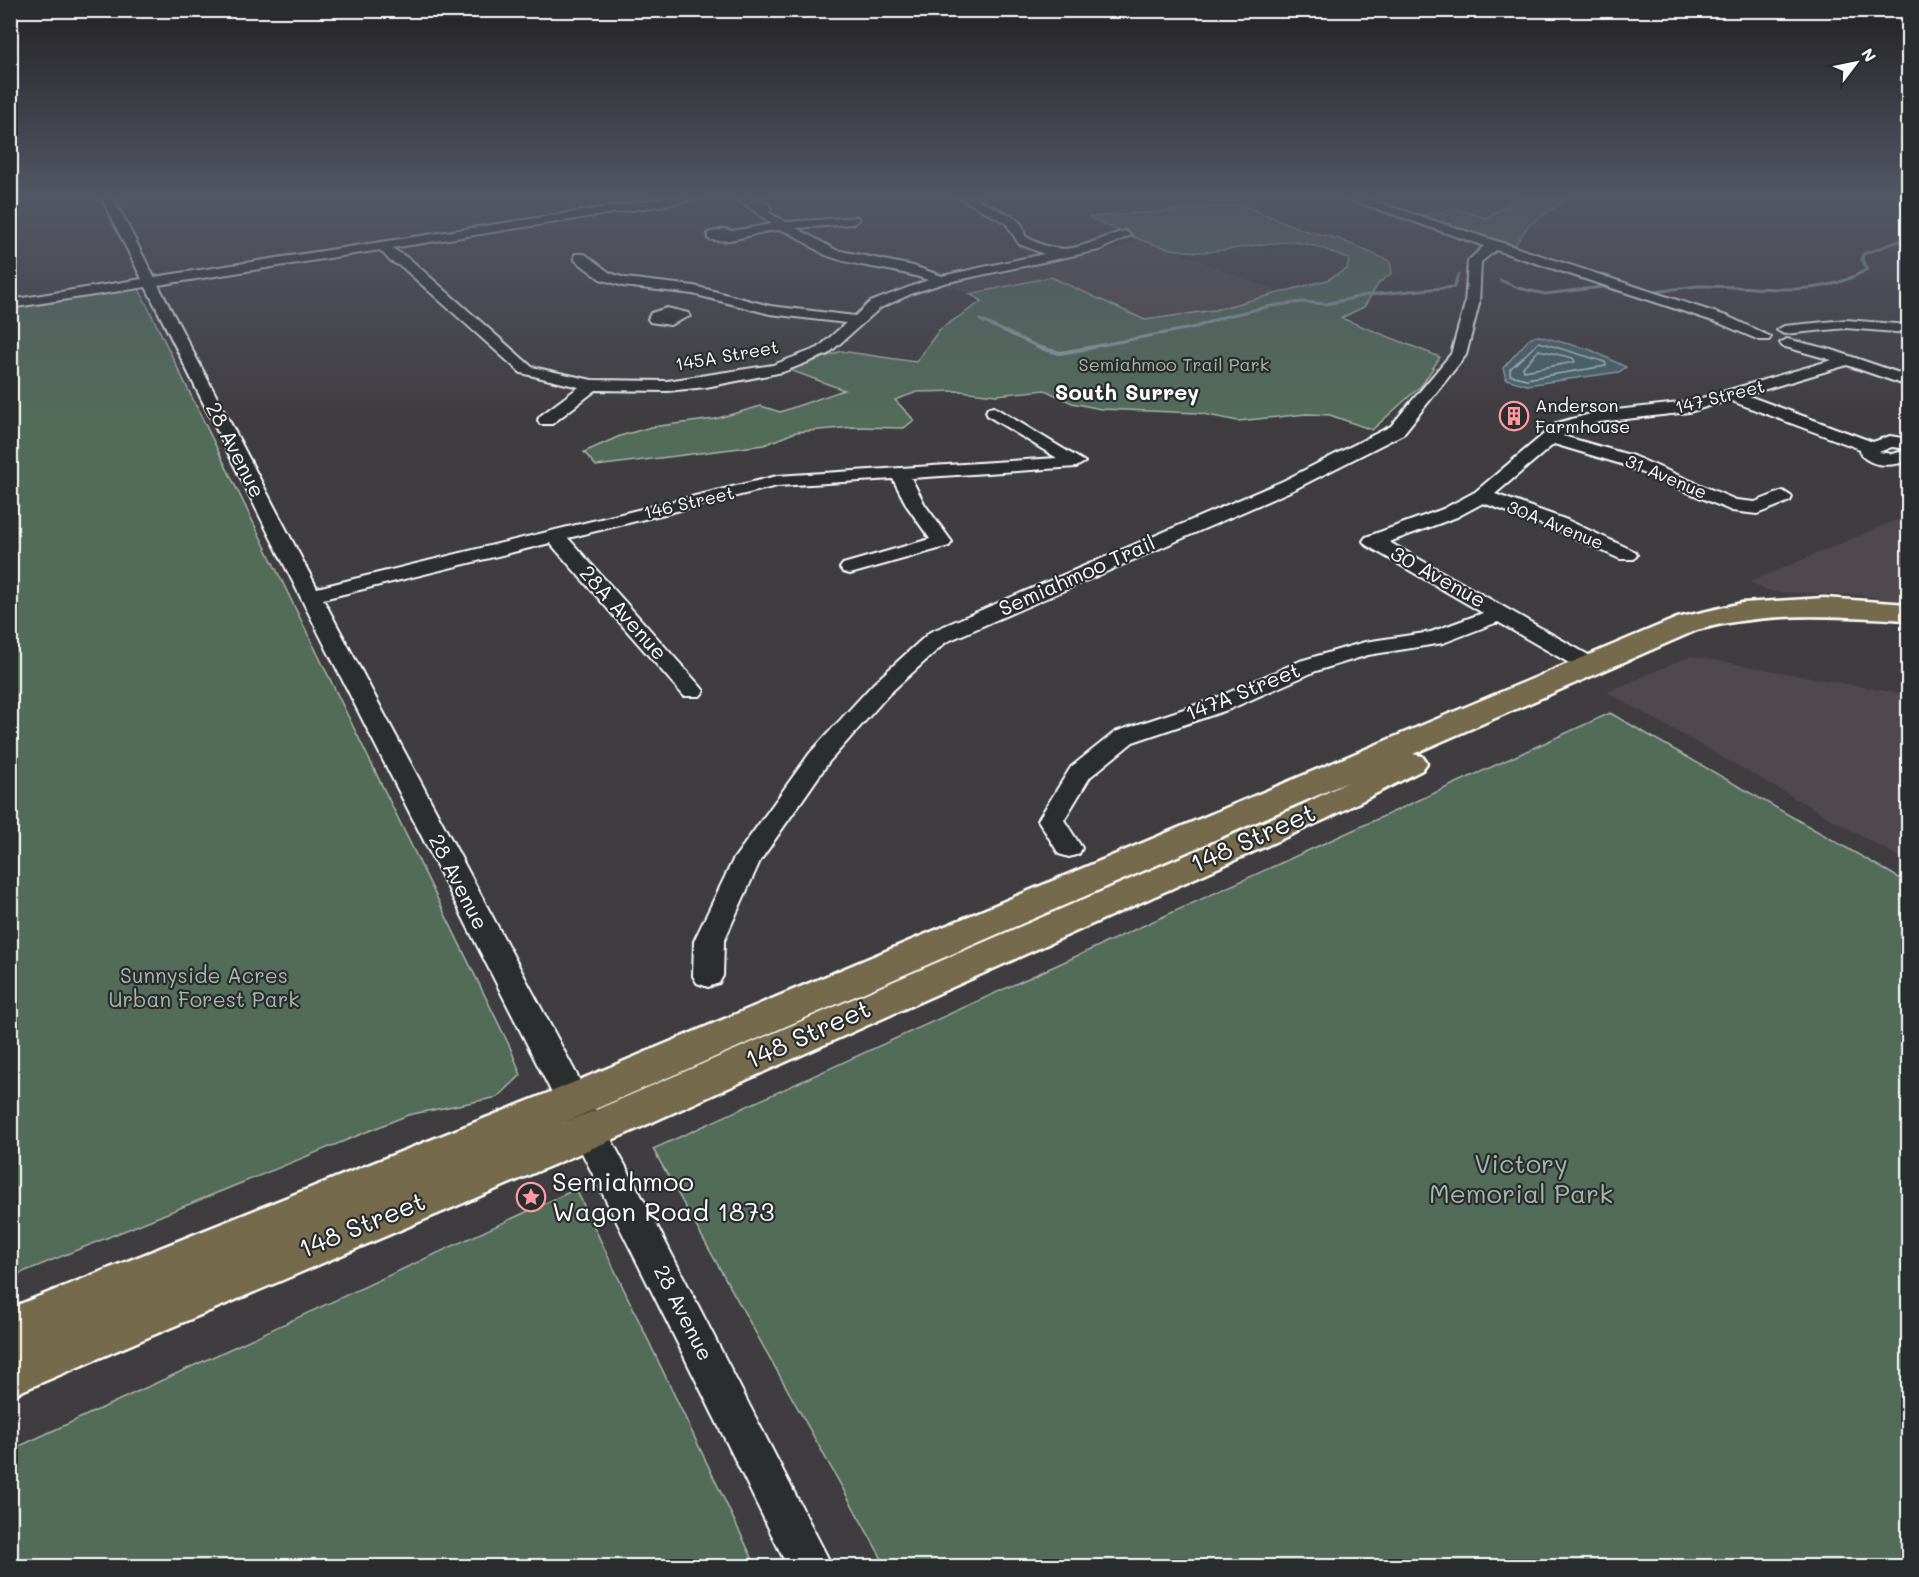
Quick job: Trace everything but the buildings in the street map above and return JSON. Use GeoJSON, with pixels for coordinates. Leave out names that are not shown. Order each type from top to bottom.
{"type":"FeatureCollection","features":[{"type":"Feature","properties":{"kind":"main road","name":"148 Street"},"geometry":{"type":"LineString","coordinates":[[10,1373],[1569,672],[1687,624],[1751,609],[1799,605],[1870,608],[1908,613]]}},
{"type":"Feature","properties":{"kind":"main road","name":"148 Street"},"geometry":{"type":"LineString","coordinates":[[10,1331],[581,1116]]}},
{"type":"Feature","properties":{"kind":"street","name":"28 Avenue"},"geometry":{"type":"LineString","coordinates":[[143,271],[581,1116],[810,1566]]}},
{"type":"Feature","properties":{"kind":"street"},"geometry":{"type":"LineString","coordinates":[[10,304],[223,271]]}},
{"type":"Feature","properties":{"kind":"street","name":"145A Street"},"geometry":{"type":"LineString","coordinates":[[414,271],[521,367],[548,377],[592,385],[667,386],[706,382],[777,369],[823,351],[875,305],[941,280],[985,271]]}},
{"type":"Feature","properties":{"kind":"street"},"geometry":{"type":"LineString","coordinates":[[600,271],[614,280],[716,294],[770,310],[856,320]]}},
{"type":"Feature","properties":{"kind":"street"},"geometry":{"type":"LineString","coordinates":[[915,271],[941,280]]}},
{"type":"Feature","properties":{"kind":"street","name":"Semiahmoo Trail"},"geometry":{"type":"LineString","coordinates":[[708,976],[708,941],[747,860],[819,758],[881,688],[938,637],[1288,485],[1397,430],[1458,355],[1472,304],[1473,271]]}},
{"type":"Feature","properties":{"kind":"street"},"geometry":{"type":"LineString","coordinates":[[1574,271],[1776,335],[1908,381]]}},
{"type":"Feature","properties":{"kind":"street"},"geometry":{"type":"LineString","coordinates":[[677,312],[716,294]]}},
{"type":"Feature","properties":{"kind":"street"},"geometry":{"type":"LineString","coordinates":[[1776,335],[1837,324],[1905,326]]}},
{"type":"Feature","properties":{"kind":"street"},"geometry":{"type":"LineString","coordinates":[[1805,339],[1811,331],[1837,324]]}},
{"type":"Feature","properties":{"kind":"street"},"geometry":{"type":"LineString","coordinates":[[1776,335],[1805,339],[1827,353]]}},
{"type":"Feature","properties":{"kind":"street","name":"147 Street"},"geometry":{"type":"LineString","coordinates":[[1373,541],[1450,513],[1482,496],[1563,427],[1598,417],[1689,408],[1848,360]]}},
{"type":"Feature","properties":{"kind":"street"},"geometry":{"type":"LineString","coordinates":[[546,420],[592,385]]}},
{"type":"Feature","properties":{"kind":"street"},"geometry":{"type":"LineString","coordinates":[[1733,396],[1871,447],[1890,441],[1908,444]]}},
{"type":"Feature","properties":{"kind":"street","name":"146 Street"},"geometry":{"type":"LineString","coordinates":[[310,596],[777,482],[899,472],[1076,462],[994,412]]}},
{"type":"Feature","properties":{"kind":"street","name":"31 Avenue"},"geometry":{"type":"LineString","coordinates":[[1549,437],[1627,460],[1732,505],[1757,508],[1783,497]]}},
{"type":"Feature","properties":{"kind":"street"},"geometry":{"type":"LineString","coordinates":[[1871,447],[1868,453],[1881,459],[1897,460],[1908,455]]}},
{"type":"Feature","properties":{"kind":"street"},"geometry":{"type":"LineString","coordinates":[[850,568],[942,542],[916,506],[899,472]]}},
{"type":"Feature","properties":{"kind":"street","name":"30A Avenue"},"geometry":{"type":"LineString","coordinates":[[1482,496],[1560,524],[1627,555]]}},
{"type":"Feature","properties":{"kind":"street","name":"28A Avenue"},"geometry":{"type":"LineString","coordinates":[[554,535],[692,691]]}},
{"type":"Feature","properties":{"kind":"street","name":"30 Avenue"},"geometry":{"type":"LineString","coordinates":[[1373,541],[1502,613],[1527,631],[1598,662]]}},
{"type":"Feature","properties":{"kind":"street","name":"147A Street"},"geometry":{"type":"LineString","coordinates":[[1069,848],[1051,820],[1080,772],[1124,737],[1222,704],[1308,666],[1365,649],[1435,638],[1502,613]]}},
{"type":"Feature","properties":{"kind":"shaded area"},"geometry":{"type":"Polygon","coordinates":[[[1013,271],[1225,271],[1278,291],[1214,310],[1145,320],[1060,340],[970,294],[945,285],[1013,271]]]}},
{"type":"Feature","properties":{"kind":"shaded area"},"geometry":{"type":"Polygon","coordinates":[[[1908,515],[1908,603],[1862,595],[1772,592],[1750,582],[1908,515]]]}},
{"type":"Feature","properties":{"kind":"shaded area"},"geometry":{"type":"Polygon","coordinates":[[[1691,656],[1908,695],[1908,862],[1607,692],[1691,656]]]}},
{"type":"Feature","properties":{"kind":"green space","name":"Semiahmoo Trail Park"},"geometry":{"type":"Polygon","coordinates":[[[1344,271],[1392,271],[1392,273],[1379,283],[1364,307],[1341,318],[1440,357],[1422,385],[1372,430],[1330,415],[1306,414],[1238,421],[1198,413],[1101,409],[1072,403],[1045,390],[996,395],[960,391],[917,392],[895,400],[914,420],[904,428],[854,427],[796,432],[764,445],[596,466],[584,452],[620,436],[651,427],[715,419],[761,406],[780,412],[844,390],[790,370],[841,351],[916,362],[939,330],[982,301],[970,294],[1051,277],[1145,320],[1214,310],[1327,280],[1344,271]]]}},
{"type":"Feature","properties":{"kind":"green space","name":"Sunnyside Acres Urban Forest Park"},"geometry":{"type":"Polygon","coordinates":[[[139,289],[510,1047],[521,1075],[498,1097],[408,1115],[11,1277],[11,309],[139,289]]]}},
{"type":"Feature","properties":{"kind":"green space","name":"Victory Memorial Park"},"geometry":{"type":"Polygon","coordinates":[[[1610,713],[1908,883],[1908,1566],[886,1566],[653,1149],[1610,713]]]}},
{"type":"Feature","properties":{"kind":"green space"},"geometry":{"type":"Polygon","coordinates":[[[576,1189],[756,1566],[11,1566],[11,1450],[576,1189]]]}},
{"type":"Feature","properties":{"kind":"water"},"geometry":{"type":"Polygon","coordinates":[[[1539,336],[1591,350],[1626,367],[1619,372],[1527,385],[1506,379],[1503,368],[1531,337],[1539,336]]]}},
{"type":"Feature","properties":{"kind":"waterway"},"geometry":{"type":"LineString","coordinates":[[1656,292],[1698,286],[1806,288],[1848,279],[1864,271]]}},
{"type":"Feature","properties":{"kind":"waterway"},"geometry":{"type":"LineString","coordinates":[[1086,348],[1196,327],[1223,317],[1271,306],[1302,302],[1326,304],[1367,295],[1454,287],[1458,275]]}},
{"type":"Feature","properties":{"kind":"waterway"},"geometry":{"type":"LineString","coordinates":[[1500,280],[1518,288],[1545,294],[1602,287],[1635,295]]}},
{"type":"Feature","properties":{"kind":"waterway"},"geometry":{"type":"LineString","coordinates":[[980,320],[1041,348]]}},
{"type":"Feature","properties":{"kind":"waterway"},"geometry":{"type":"LineString","coordinates":[[1037,347],[1060,353],[1094,347]]}},
{"type":"Feature","properties":{"kind":"place","name":"Anderson Farmhouse"},"geometry":{"type":"Point","coordinates":[1514,416]}},
{"type":"Feature","properties":{"kind":"place","name":"Semiahmoo Wagon Road 1873"},"geometry":{"type":"Point","coordinates":[531,1197]}},
{"type":"Feature","properties":{"kind":"district","name":"South Surrey"},"geometry":{"type":"Point","coordinates":[1127,392]}}]}
